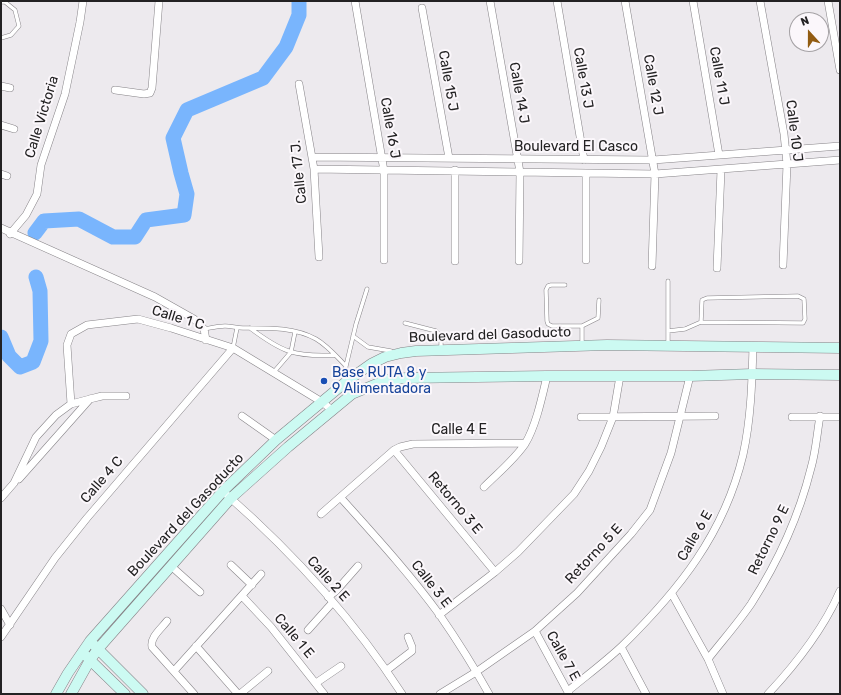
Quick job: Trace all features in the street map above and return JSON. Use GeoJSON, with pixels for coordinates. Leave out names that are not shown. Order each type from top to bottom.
{"type":"FeatureCollection","features":[{"type":"Feature","properties":{"kind":"street","name":"Calle Victoria"},"geometry":{"type":"LineString","coordinates":[[10,234],[26,215],[37,194],[41,165],[65,94],[83,1]]}},
{"type":"Feature","properties":{"kind":"street"},"geometry":{"type":"LineString","coordinates":[[115,90],[144,94],[150,93],[152,88],[159,1]]}},
{"type":"Feature","properties":{"kind":"street","name":"Calle 16 J"},"geometry":{"type":"LineString","coordinates":[[355,1],[384,171],[384,260]]}},
{"type":"Feature","properties":{"kind":"street","name":"Calle 14 J"},"geometry":{"type":"LineString","coordinates":[[490,1],[520,172],[519,261]]}},
{"type":"Feature","properties":{"kind":"street","name":"Calle 13 J"},"geometry":{"type":"LineString","coordinates":[[557,1],[584,160]]}},
{"type":"Feature","properties":{"kind":"street","name":"Calle 12 J"},"geometry":{"type":"LineString","coordinates":[[625,1],[655,174]]}},
{"type":"Feature","properties":{"kind":"street","name":"Calle 11 J"},"geometry":{"type":"LineString","coordinates":[[693,1],[719,155]]}},
{"type":"Feature","properties":{"kind":"street","name":"Calle 10 J"},"geometry":{"type":"LineString","coordinates":[[760,1],[784,134],[787,164],[783,265]]}},
{"type":"Feature","properties":{"kind":"street"},"geometry":{"type":"LineString","coordinates":[[828,1],[840,70]]}},
{"type":"Feature","properties":{"kind":"street","name":"Calle 15 J"},"geometry":{"type":"LineString","coordinates":[[422,8],[449,158]]}},
{"type":"Feature","properties":{"kind":"street","name":"Calle 17 J."},"geometry":{"type":"LineString","coordinates":[[299,84],[314,169],[319,257]]}},
{"type":"Feature","properties":{"kind":"street"},"geometry":{"type":"LineString","coordinates":[[1,86],[10,88]]}},
{"type":"Feature","properties":{"kind":"street"},"geometry":{"type":"LineString","coordinates":[[1,125],[14,129]]}},
{"type":"Feature","properties":{"kind":"street","name":"Boulevard El Casco"},"geometry":{"type":"LineString","coordinates":[[312,157],[382,159],[449,158],[518,160],[653,160],[840,146]]}},
{"type":"Feature","properties":{"kind":"street","name":"Boulevard El Casco"},"geometry":{"type":"LineString","coordinates":[[314,169],[655,174],[840,160]]}},
{"type":"Feature","properties":{"kind":"street"},"geometry":{"type":"LineString","coordinates":[[454,261],[455,170]]}},
{"type":"Feature","properties":{"kind":"street"},"geometry":{"type":"LineString","coordinates":[[717,268],[721,170]]}},
{"type":"Feature","properties":{"kind":"street"},"geometry":{"type":"LineString","coordinates":[[586,173],[586,260]]}},
{"type":"Feature","properties":{"kind":"street"},"geometry":{"type":"LineString","coordinates":[[652,266],[655,174]]}},
{"type":"Feature","properties":{"kind":"street"},"geometry":{"type":"LineString","coordinates":[[1,228],[10,234],[155,298],[194,319],[204,329],[206,340]]}},
{"type":"Feature","properties":{"kind":"street","name":"Calle 1 C"},"geometry":{"type":"LineString","coordinates":[[71,404],[67,345],[71,334],[87,325],[138,319],[233,348],[322,402],[332,410]]}},
{"type":"Feature","properties":{"kind":"street","name":"Boulevard del Gasoducto"},"geometry":{"type":"LineString","coordinates":[[56,694],[81,652],[90,641],[223,491],[276,440],[347,381],[384,357],[401,353],[441,350],[582,345],[840,348]]}},
{"type":"Feature","properties":{"kind":"street","name":"Calle 6 E"},"geometry":{"type":"LineString","coordinates":[[569,692],[621,647],[672,594],[692,568],[709,541],[724,512],[743,455],[748,426],[753,346]]}},
{"type":"Feature","properties":{"kind":"street","name":"Calle 4 C"},"geometry":{"type":"LineString","coordinates":[[1,637],[55,558],[87,518],[233,348]]}},
{"type":"Feature","properties":{"kind":"street","name":"Boulevard del Gasoducto"},"geometry":{"type":"LineString","coordinates":[[71,694],[90,660],[98,649],[231,498],[332,410],[352,394],[365,388],[386,380],[406,378],[690,376],[752,374],[840,375]]}},
{"type":"Feature","properties":{"kind":"street"},"geometry":{"type":"LineString","coordinates":[[484,487],[503,469],[525,443],[540,405],[547,376]]}},
{"type":"Feature","properties":{"kind":"street"},"geometry":{"type":"LineString","coordinates":[[439,614],[495,572],[523,547],[574,494],[589,471],[601,447],[613,417],[620,376]]}},
{"type":"Feature","properties":{"kind":"street","name":"Retorno 5 E"},"geometry":{"type":"LineString","coordinates":[[440,694],[476,672],[535,632],[577,593],[610,558],[650,510],[671,453],[690,376]]}},
{"type":"Feature","properties":{"kind":"street"},"geometry":{"type":"LineString","coordinates":[[14,483],[36,437],[56,415],[71,404],[102,396],[126,396]]}},
{"type":"Feature","properties":{"kind":"street"},"geometry":{"type":"LineString","coordinates":[[1,498],[90,399]]}},
{"type":"Feature","properties":{"kind":"street"},"geometry":{"type":"LineString","coordinates":[[242,416],[276,440]]}},
{"type":"Feature","properties":{"kind":"street"},"geometry":{"type":"LineString","coordinates":[[581,417],[715,416]]}},
{"type":"Feature","properties":{"kind":"street","name":"Retorno 9 E"},"geometry":{"type":"LineString","coordinates":[[708,659],[750,605],[770,572],[792,528],[812,466],[820,416]]}},
{"type":"Feature","properties":{"kind":"street"},"geometry":{"type":"LineString","coordinates":[[792,417],[840,417]]}},
{"type":"Feature","properties":{"kind":"street","name":"Calle 4 E"},"geometry":{"type":"LineString","coordinates":[[394,450],[413,444],[525,443]]}},
{"type":"Feature","properties":{"kind":"street"},"geometry":{"type":"LineString","coordinates":[[321,514],[394,450]]}},
{"type":"Feature","properties":{"kind":"street","name":"Retorno 3 E"},"geometry":{"type":"LineString","coordinates":[[394,450],[495,572]]}},
{"type":"Feature","properties":{"kind":"street","name":"Calle 2 E"},"geometry":{"type":"LineString","coordinates":[[223,491],[283,548],[331,600],[387,670],[402,694]]}},
{"type":"Feature","properties":{"kind":"street","name":"Calle 3 E"},"geometry":{"type":"LineString","coordinates":[[341,498],[390,552],[439,614],[489,694]]}},
{"type":"Feature","properties":{"kind":"street"},"geometry":{"type":"LineString","coordinates":[[231,565],[252,585]]}},
{"type":"Feature","properties":{"kind":"street"},"geometry":{"type":"LineString","coordinates":[[171,566],[200,592]]}},
{"type":"Feature","properties":{"kind":"street"},"geometry":{"type":"LineString","coordinates":[[308,630],[336,591],[358,566]]}},
{"type":"Feature","properties":{"kind":"street"},"geometry":{"type":"LineString","coordinates":[[174,671],[261,574]]}},
{"type":"Feature","properties":{"kind":"street"},"geometry":{"type":"LineString","coordinates":[[768,694],[789,671],[819,629],[840,591]]}},
{"type":"Feature","properties":{"kind":"street"},"geometry":{"type":"LineString","coordinates":[[672,594],[708,659],[723,694]]}},
{"type":"Feature","properties":{"kind":"street","name":"Calle 1 E"},"geometry":{"type":"LineString","coordinates":[[242,596],[271,627],[324,694]]}},
{"type":"Feature","properties":{"kind":"street"},"geometry":{"type":"LineString","coordinates":[[1,608],[10,625]]}},
{"type":"Feature","properties":{"kind":"street"},"geometry":{"type":"LineString","coordinates":[[167,621],[152,639],[152,647],[194,694]]}},
{"type":"Feature","properties":{"kind":"street","name":"Calle 7 E"},"geometry":{"type":"LineString","coordinates":[[535,632],[569,692]]}},
{"type":"Feature","properties":{"kind":"street"},"geometry":{"type":"LineString","coordinates":[[387,670],[412,651],[408,637]]}},
{"type":"Feature","properties":{"kind":"street"},"geometry":{"type":"LineString","coordinates":[[90,641],[143,694]]}},
{"type":"Feature","properties":{"kind":"street"},"geometry":{"type":"LineString","coordinates":[[196,646],[239,694],[268,671]]}},
{"type":"Feature","properties":{"kind":"street"},"geometry":{"type":"LineString","coordinates":[[621,647],[646,694]]}},
{"type":"Feature","properties":{"kind":"street"},"geometry":{"type":"LineString","coordinates":[[81,652],[125,694]]}},
{"type":"Feature","properties":{"kind":"street"},"geometry":{"type":"LineString","coordinates":[[316,683],[341,666]]}},
{"type":"Feature","properties":{"kind":"lane"},"geometry":{"type":"LineString","coordinates":[[1,2],[5,2],[15,10],[19,26],[11,35],[1,38]]}},
{"type":"Feature","properties":{"kind":"lane"},"geometry":{"type":"LineString","coordinates":[[668,281],[668,345]]}},
{"type":"Feature","properties":{"kind":"lane"},"geometry":{"type":"LineString","coordinates":[[565,285],[551,285],[548,286],[546,290],[548,324],[552,326],[582,326],[598,318],[599,300]]}},
{"type":"Feature","properties":{"kind":"lane"},"geometry":{"type":"LineString","coordinates":[[365,388],[347,381],[345,374],[353,336],[367,289]]}},
{"type":"Feature","properties":{"kind":"lane"},"geometry":{"type":"LineString","coordinates":[[668,331],[685,329],[701,322],[803,322],[804,299],[798,296],[707,298],[702,300],[701,322]]}},
{"type":"Feature","properties":{"kind":"lane"},"geometry":{"type":"LineString","coordinates":[[405,324],[436,331],[440,336],[441,350]]}},
{"type":"Feature","properties":{"kind":"lane"},"geometry":{"type":"LineString","coordinates":[[204,329],[225,326],[237,328],[272,328],[306,334],[326,346],[346,366]]}},
{"type":"Feature","properties":{"kind":"lane"},"geometry":{"type":"LineString","coordinates":[[582,326],[582,345]]}},
{"type":"Feature","properties":{"kind":"lane"},"geometry":{"type":"LineString","coordinates":[[233,348],[237,328]]}},
{"type":"Feature","properties":{"kind":"lane"},"geometry":{"type":"LineString","coordinates":[[250,328],[270,343],[291,352],[304,355],[335,355]]}},
{"type":"Feature","properties":{"kind":"lane"},"geometry":{"type":"LineString","coordinates":[[273,373],[291,352],[295,332]]}},
{"type":"Feature","properties":{"kind":"lane"},"geometry":{"type":"LineString","coordinates":[[353,336],[368,347],[401,353]]}},
{"type":"Feature","properties":{"kind":"waterway"},"geometry":{"type":"LineString","coordinates":[[35,233],[44,221],[79,219],[113,237],[135,237],[146,220],[184,215],[187,194],[173,138],[187,110],[263,78],[286,47],[299,15],[299,1]]}},
{"type":"Feature","properties":{"kind":"waterway"},"geometry":{"type":"LineString","coordinates":[[1,337],[9,356],[20,367],[33,362],[41,341],[40,291],[36,277]]}},
{"type":"Feature","properties":{"kind":"place","name":"Base RUTA 8 y 9 Alimentadora"},"geometry":{"type":"Point","coordinates":[324,381]}}]}
